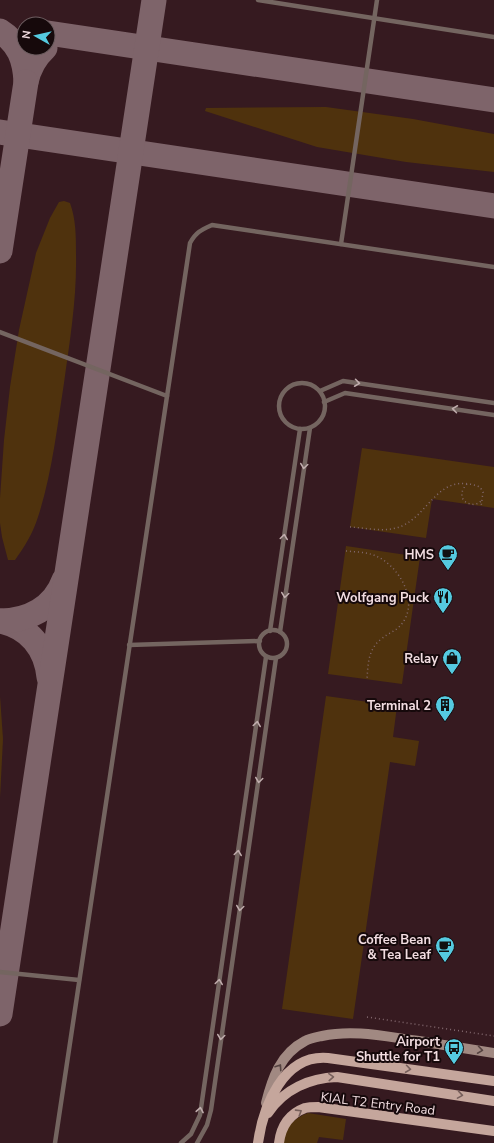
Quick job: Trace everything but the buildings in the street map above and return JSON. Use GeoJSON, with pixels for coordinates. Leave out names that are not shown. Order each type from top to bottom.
{"type":"FeatureCollection","features":[{"type":"Feature","properties":{"kind":"main road","name":"KIAL T2 Entry Road"},"geometry":{"type":"LineString","coordinates":[[258,1143],[274,1074],[288,1055],[305,1041],[338,1034],[361,1033],[494,1053]]}},
{"type":"Feature","properties":{"kind":"main road","name":"KIAL T2 Entry Road"},"geometry":{"type":"LineString","coordinates":[[260,1131],[270,1099],[281,1082],[293,1068],[314,1058],[328,1058],[494,1081]]}},
{"type":"Feature","properties":{"kind":"main road","name":"KIAL T2 Entry Road"},"geometry":{"type":"LineString","coordinates":[[260,1131],[269,1111],[288,1092],[306,1082],[326,1077],[337,1077],[494,1101]]}},
{"type":"Feature","properties":{"kind":"main road","name":"KIAL T2 Entry Road"},"geometry":{"type":"LineString","coordinates":[[279,1143],[280,1135],[285,1122],[305,1108],[318,1107],[494,1131]]}},
{"type":"Feature","properties":{"kind":"lane"},"geometry":{"type":"LineString","coordinates":[[258,0],[494,37]]}},
{"type":"Feature","properties":{"kind":"lane"},"geometry":{"type":"LineString","coordinates":[[341,244],[377,0]]}},
{"type":"Feature","properties":{"kind":"lane"},"geometry":{"type":"LineString","coordinates":[[55,1143],[190,243],[194,235],[202,229],[212,225],[494,267]]}},
{"type":"Feature","properties":{"kind":"lane"},"geometry":{"type":"LineString","coordinates":[[0,332],[167,396]]}},
{"type":"Feature","properties":{"kind":"lane"},"geometry":{"type":"LineString","coordinates":[[320,391],[344,381],[494,403]]}},
{"type":"Feature","properties":{"kind":"lane"},"geometry":{"type":"LineString","coordinates":[[300,383],[311,385],[320,391],[324,402],[324,407],[321,418],[318,422],[310,428],[300,429],[291,427],[283,419],[279,408],[280,398],[286,389],[300,383]]}},
{"type":"Feature","properties":{"kind":"lane"},"geometry":{"type":"LineString","coordinates":[[324,402],[345,393],[494,415]]}},
{"type":"Feature","properties":{"kind":"lane"},"geometry":{"type":"LineString","coordinates":[[280,632],[310,428]]}},
{"type":"Feature","properties":{"kind":"lane"},"geometry":{"type":"LineString","coordinates":[[270,631],[300,429]]}},
{"type":"Feature","properties":{"kind":"lane"},"geometry":{"type":"LineString","coordinates":[[270,631],[280,632],[286,638],[287,647],[282,655],[274,659],[266,657],[261,652],[260,647],[260,641],[263,635],[270,631]]}},
{"type":"Feature","properties":{"kind":"lane"},"geometry":{"type":"LineString","coordinates":[[129,645],[260,641]]}},
{"type":"Feature","properties":{"kind":"lane"},"geometry":{"type":"LineString","coordinates":[[181,1143],[191,1134],[200,1115],[266,657]]}},
{"type":"Feature","properties":{"kind":"lane"},"geometry":{"type":"LineString","coordinates":[[198,1142],[207,1125],[211,1110],[276,658]]}},
{"type":"Feature","properties":{"kind":"lane"},"geometry":{"type":"LineString","coordinates":[[0,972],[79,980]]}},
{"type":"Feature","properties":{"kind":"path"},"geometry":{"type":"LineString","coordinates":[[468,483],[463,488],[462,493],[464,502],[475,505],[482,500]]}},
{"type":"Feature","properties":{"kind":"path"},"geometry":{"type":"LineString","coordinates":[[350,526],[383,530],[402,526],[414,518],[430,500],[441,491],[454,485],[468,483],[480,486],[482,492],[481,507]]}},
{"type":"Feature","properties":{"kind":"path"},"geometry":{"type":"LineString","coordinates":[[346,550],[375,555],[387,562],[400,578],[409,604],[407,614],[399,628],[379,640],[373,648],[369,656],[367,679]]}},
{"type":"Feature","properties":{"kind":"path"},"geometry":{"type":"LineString","coordinates":[[367,1017],[494,1036]]}},
{"type":"Feature","properties":{"kind":"shaded area"},"geometry":{"type":"Polygon","coordinates":[[[326,107],[413,119],[494,134],[494,172],[406,162],[317,147],[205,111],[206,108],[326,107]]]}},
{"type":"Feature","properties":{"kind":"shaded area"},"geometry":{"type":"Polygon","coordinates":[[[64,201],[70,203],[75,222],[76,270],[71,335],[51,468],[43,501],[34,528],[15,560],[8,560],[0,523],[0,498],[4,440],[10,387],[19,330],[36,253],[50,218],[59,202],[64,201]]]}},
{"type":"Feature","properties":{"kind":"shaded area"},"geometry":{"type":"Polygon","coordinates":[[[362,448],[494,467],[494,508],[432,499],[426,538],[350,527],[362,448]]]}},
{"type":"Feature","properties":{"kind":"shaded area"},"geometry":{"type":"Polygon","coordinates":[[[346,546],[420,557],[402,684],[328,674],[346,546]]]}},
{"type":"Feature","properties":{"kind":"shaded area"},"geometry":{"type":"Polygon","coordinates":[[[0,696],[3,739],[0,798],[0,696]]]}},
{"type":"Feature","properties":{"kind":"shaded area"},"geometry":{"type":"Polygon","coordinates":[[[326,696],[397,706],[393,737],[419,741],[415,766],[390,762],[353,1019],[282,1009],[326,696]]]}},
{"type":"Feature","properties":{"kind":"shaded area"},"geometry":{"type":"Polygon","coordinates":[[[308,1113],[346,1119],[343,1140],[319,1137],[317,1143],[282,1143],[287,1128],[290,1124],[308,1113]]]}},
{"type":"Feature","properties":{"kind":"taxiway"},"geometry":{"type":"LineString","coordinates":[[0,1014],[154,0]]}},
{"type":"Feature","properties":{"kind":"taxiway"},"geometry":{"type":"LineString","coordinates":[[0,31],[7,36],[16,47]]}},
{"type":"Feature","properties":{"kind":"taxiway"},"geometry":{"type":"LineString","coordinates":[[56,34],[494,100]]}},
{"type":"Feature","properties":{"kind":"taxiway"},"geometry":{"type":"LineString","coordinates":[[21,56],[26,82],[32,64],[38,56]]}},
{"type":"Feature","properties":{"kind":"taxiway"},"geometry":{"type":"LineString","coordinates":[[0,251],[26,82]]}},
{"type":"Feature","properties":{"kind":"taxiway"},"geometry":{"type":"LineString","coordinates":[[0,132],[494,206]]}},
{"type":"Feature","properties":{"kind":"taxiway"},"geometry":{"type":"LineString","coordinates":[[0,621],[20,619],[39,611],[54,598],[60,590],[64,580]]}},
{"type":"Feature","properties":{"kind":"taxiway"},"geometry":{"type":"LineString","coordinates":[[0,621],[19,628],[34,640],[44,657],[49,677]]}},
{"type":"Feature","properties":{"kind":"place","name":"HMS"},"geometry":{"type":"Point","coordinates":[448,571]}},
{"type":"Feature","properties":{"kind":"place","name":"Wolfgang Puck"},"geometry":{"type":"Point","coordinates":[443,614]}},
{"type":"Feature","properties":{"kind":"place","name":"Relay"},"geometry":{"type":"Point","coordinates":[452,675]}},
{"type":"Feature","properties":{"kind":"place","name":"Terminal 2"},"geometry":{"type":"Point","coordinates":[445,722]}},
{"type":"Feature","properties":{"kind":"place","name":"Coffee Bean & Tea Leaf"},"geometry":{"type":"Point","coordinates":[445,963]}},
{"type":"Feature","properties":{"kind":"place","name":"Airport Shuttle for T1"},"geometry":{"type":"Point","coordinates":[454,1065]}}]}
